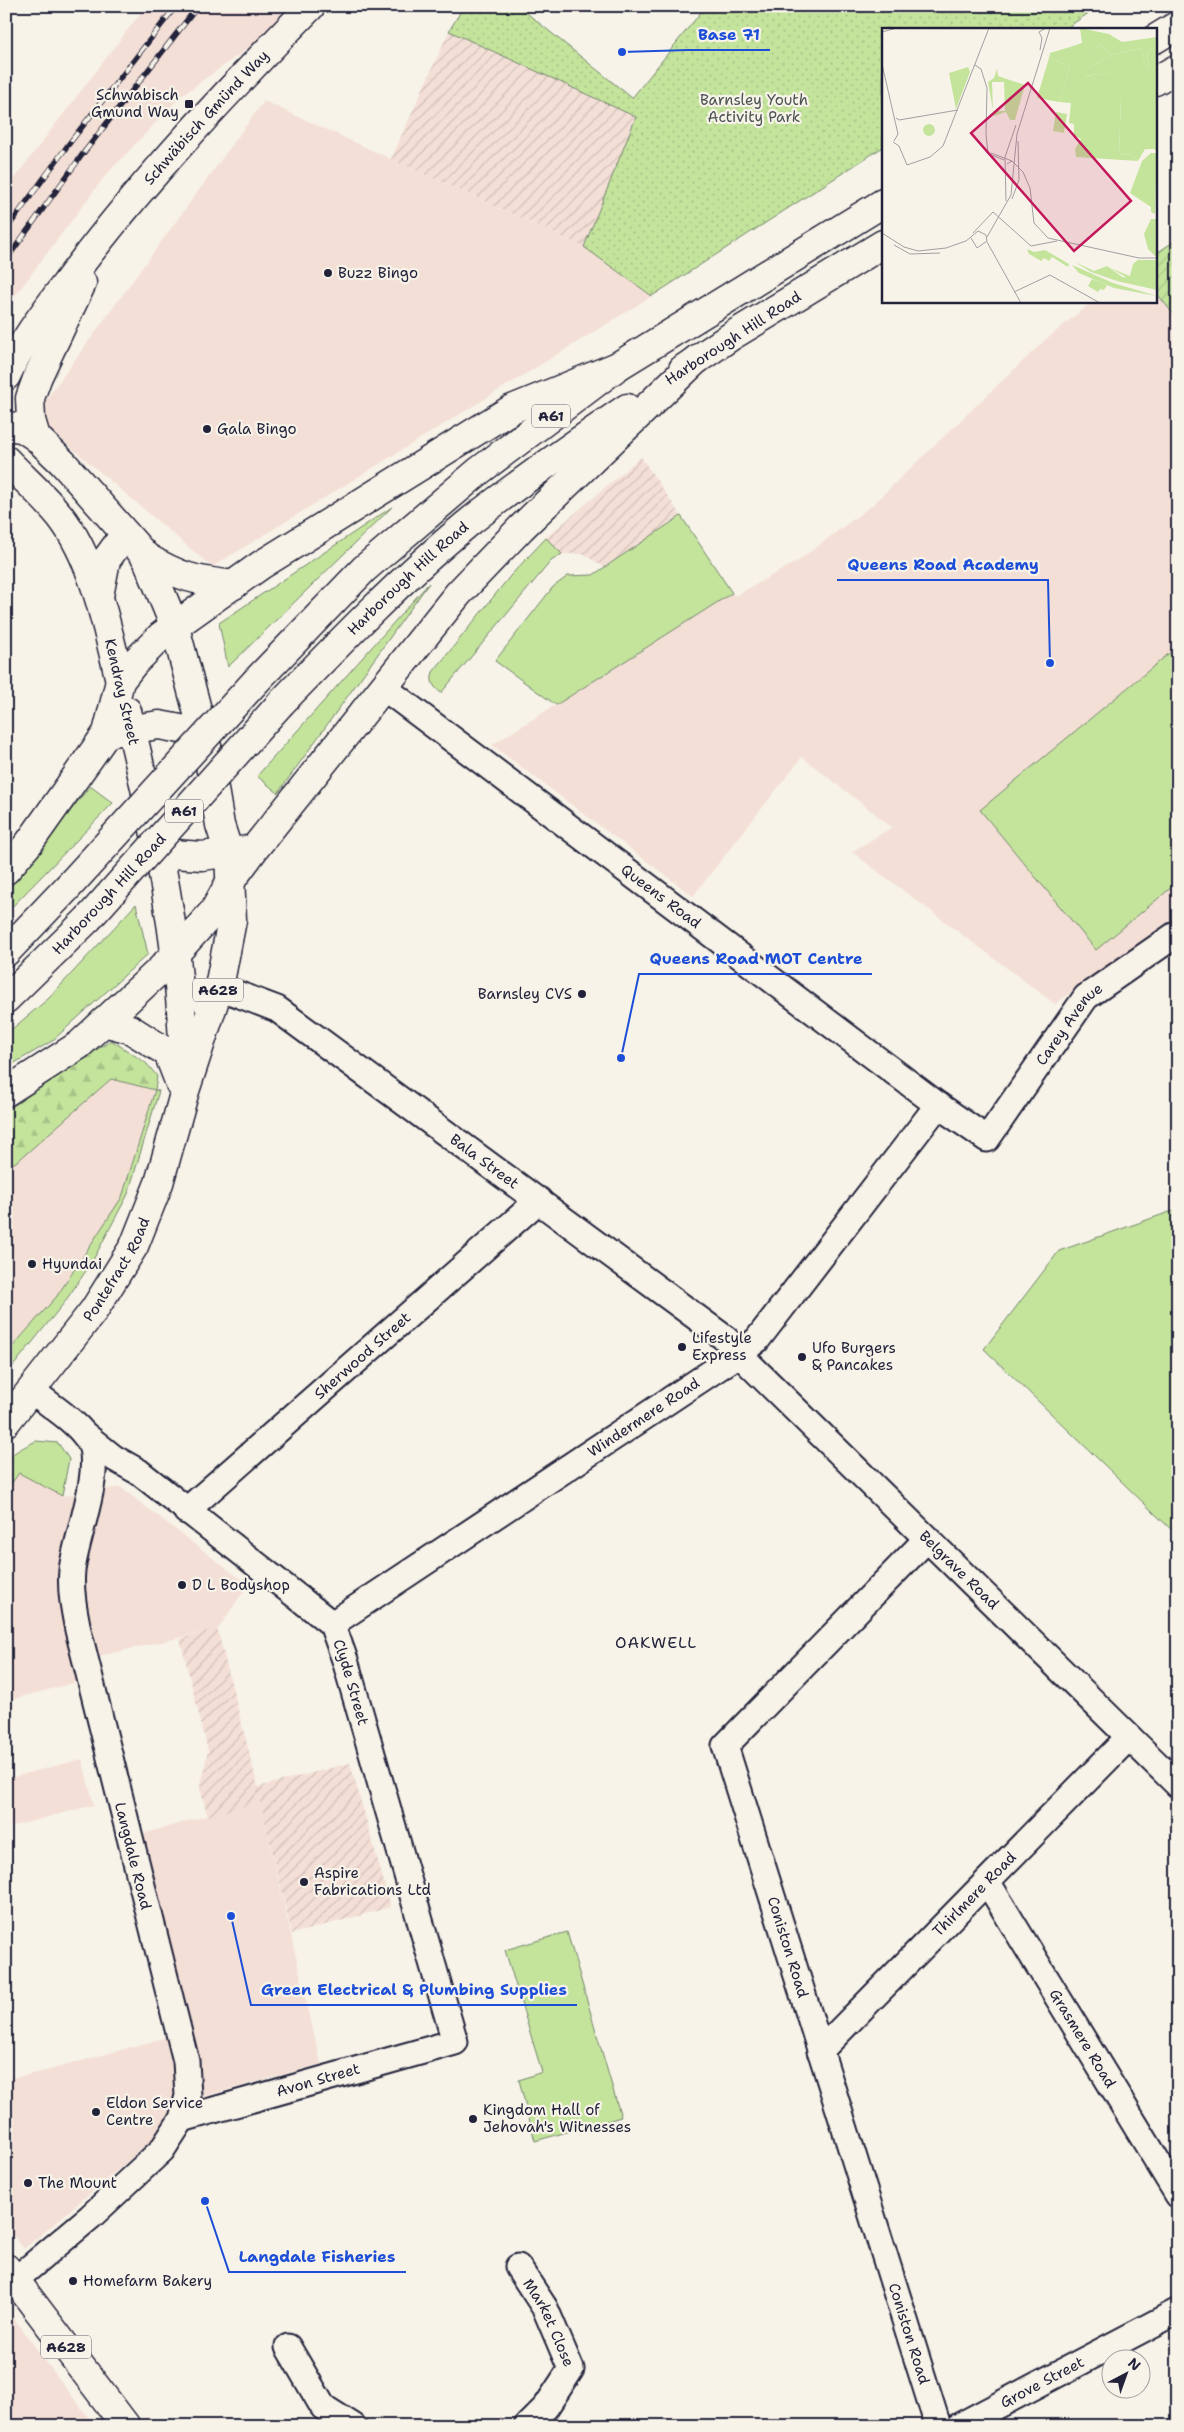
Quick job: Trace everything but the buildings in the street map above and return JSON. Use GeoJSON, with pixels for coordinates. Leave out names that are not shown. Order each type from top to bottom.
{"type":"FeatureCollection","features":[{"type":"Feature","properties":{"kind":"main road","name":"Schwäbisch Gmünd Way"},"geometry":{"type":"LineString","coordinates":[[6,376],[13,361],[55,299],[105,232],[207,113],[311,6]]}},
{"type":"Feature","properties":{"kind":"main road"},"geometry":{"type":"LineString","coordinates":[[1156,38],[1178,25]]}},
{"type":"Feature","properties":{"kind":"main road"},"geometry":{"type":"LineString","coordinates":[[1156,80],[1178,68]]}},
{"type":"Feature","properties":{"kind":"main road","name":"A61"},"geometry":{"type":"LineString","coordinates":[[6,952],[258,680],[364,569],[479,470],[618,366],[882,204]]}},
{"type":"Feature","properties":{"kind":"main road","name":"Schwäbisch Gmünd Way"},"geometry":{"type":"LineString","coordinates":[[36,436],[31,420],[30,398],[38,376],[105,232]]}},
{"type":"Feature","properties":{"kind":"main road","name":"Harborough Hill Road"},"geometry":{"type":"LineString","coordinates":[[6,999],[88,919],[281,703],[361,620],[467,525],[522,482],[697,359],[882,245]]}},
{"type":"Feature","properties":{"kind":"main road","name":"A61"},"geometry":{"type":"LineString","coordinates":[[6,1092],[79,1045],[161,969],[214,911],[230,882],[255,848],[458,594],[508,542],[697,359]]}},
{"type":"Feature","properties":{"kind":"main road","name":"A61"},"geometry":{"type":"LineString","coordinates":[[6,870],[119,731],[120,680],[161,636],[261,565],[512,409],[618,366]]}},
{"type":"Feature","properties":{"kind":"main road"},"geometry":{"type":"LineString","coordinates":[[6,426],[22,428],[36,436],[63,463],[146,557],[170,572],[194,580],[234,585]]}},
{"type":"Feature","properties":{"kind":"main road","name":"Kendray Street"},"geometry":{"type":"LineString","coordinates":[[6,460],[32,484],[61,517],[90,569],[120,680]]}},
{"type":"Feature","properties":{"kind":"main road"},"geometry":{"type":"LineString","coordinates":[[99,597],[106,560],[125,534]]}},
{"type":"Feature","properties":{"kind":"main road"},"geometry":{"type":"LineString","coordinates":[[146,557],[174,627],[206,748],[220,825],[229,853],[230,882]]}},
{"type":"Feature","properties":{"kind":"main road"},"geometry":{"type":"LineString","coordinates":[[119,731],[159,725],[186,730],[206,748]]}},
{"type":"Feature","properties":{"kind":"main road","name":"Kendray Street"},"geometry":{"type":"LineString","coordinates":[[119,731],[159,852],[176,952]]}},
{"type":"Feature","properties":{"kind":"main road"},"geometry":{"type":"LineString","coordinates":[[159,852],[184,856],[229,853],[255,848]]}},
{"type":"Feature","properties":{"kind":"main road","name":"Pontefract Road"},"geometry":{"type":"LineString","coordinates":[[6,1422],[94,1310],[134,1246],[160,1183],[184,1094],[219,987],[232,920],[230,882]]}},
{"type":"Feature","properties":{"kind":"main road","name":"Pontefract Road"},"geometry":{"type":"LineString","coordinates":[[176,952],[184,1094]]}},
{"type":"Feature","properties":{"kind":"main road"},"geometry":{"type":"LineString","coordinates":[[104,1022],[130,1029],[168,1053],[184,1094]]}},
{"type":"Feature","properties":{"kind":"main road","name":"A628"},"geometry":{"type":"LineString","coordinates":[[11,2274],[126,2426]]}},
{"type":"Feature","properties":{"kind":"street","name":"Queens Road"},"geometry":{"type":"LineString","coordinates":[[384,687],[938,1106],[987,1139]]}},
{"type":"Feature","properties":{"kind":"street","name":"Carey Avenue"},"geometry":{"type":"LineString","coordinates":[[987,1139],[1086,997],[1178,933]]}},
{"type":"Feature","properties":{"kind":"street","name":"Pontefract Road"},"geometry":{"type":"LineString","coordinates":[[183,1060],[198,1013],[219,987]]}},
{"type":"Feature","properties":{"kind":"street","name":"Bala Street"},"geometry":{"type":"LineString","coordinates":[[219,987],[277,1008],[726,1339],[739,1354]]}},
{"type":"Feature","properties":{"kind":"street","name":"Windermere Road"},"geometry":{"type":"LineString","coordinates":[[332,1624],[739,1354],[757,1340],[938,1106]]}},
{"type":"Feature","properties":{"kind":"street","name":"Sherwood Street"},"geometry":{"type":"LineString","coordinates":[[186,1511],[539,1200]]}},
{"type":"Feature","properties":{"kind":"street","name":"Belgrave Road"},"geometry":{"type":"LineString","coordinates":[[739,1354],[1178,1786]]}},
{"type":"Feature","properties":{"kind":"street","name":"Langdale Road"},"geometry":{"type":"LineString","coordinates":[[11,2274],[162,2150],[182,2119],[188,2096],[186,2061],[78,1630],[71,1591],[76,1547],[90,1492],[94,1455],[84,1434],[31,1390]]}},
{"type":"Feature","properties":{"kind":"street","name":"Clyde Street"},"geometry":{"type":"LineString","coordinates":[[84,1434],[114,1458],[139,1472],[186,1511],[332,1624],[345,1660],[455,2042]]}},
{"type":"Feature","properties":{"kind":"street","name":"Coniston Road"},"geometry":{"type":"LineString","coordinates":[[927,1539],[725,1746],[938,2426]]}},
{"type":"Feature","properties":{"kind":"street","name":"Thirlmere Road"},"geometry":{"type":"LineString","coordinates":[[820,2051],[988,1883],[1129,1737]]}},
{"type":"Feature","properties":{"kind":"street","name":"Grasmere Road"},"geometry":{"type":"LineString","coordinates":[[988,1883],[1178,2195]]}},
{"type":"Feature","properties":{"kind":"street","name":"Avon Street"},"geometry":{"type":"LineString","coordinates":[[182,2119],[455,2042]]}},
{"type":"Feature","properties":{"kind":"street","name":"Market Close"},"geometry":{"type":"LineString","coordinates":[[518,2267],[545,2308],[571,2370],[546,2407],[527,2426]]}},
{"type":"Feature","properties":{"kind":"street","name":"Grove Street"},"geometry":{"type":"LineString","coordinates":[[959,2426],[1178,2311]]}},
{"type":"Feature","properties":{"kind":"street"},"geometry":{"type":"LineString","coordinates":[[288,2347],[323,2407],[353,2426]]}},
{"type":"Feature","properties":{"kind":"shaded area"},"geometry":{"type":"Polygon","coordinates":[[[146,6],[297,6],[265,36],[181,96],[105,176],[6,308],[6,189],[146,6]]]}},
{"type":"Feature","properties":{"kind":"shaded area"},"geometry":{"type":"Polygon","coordinates":[[[449,31],[636,117],[584,247],[391,159],[449,31]]]}},
{"type":"Feature","properties":{"kind":"shaded area"},"geometry":{"type":"Polygon","coordinates":[[[264,101],[584,247],[652,296],[212,567],[34,416],[264,101]]]}},
{"type":"Feature","properties":{"kind":"shaded area"},"geometry":{"type":"Polygon","coordinates":[[[1156,292],[1178,320],[1178,915],[1055,1004],[852,852],[892,827],[802,757],[693,896],[492,745],[732,593],[735,596],[798,561],[871,506],[1044,341],[1092,302],[1156,302],[1156,292]]]}},
{"type":"Feature","properties":{"kind":"shaded area"},"geometry":{"type":"Polygon","coordinates":[[[641,457],[681,516],[604,567],[583,554],[562,554],[546,538],[641,457]]]}},
{"type":"Feature","properties":{"kind":"shaded area"},"geometry":{"type":"Polygon","coordinates":[[[111,1079],[155,1090],[122,1197],[57,1296],[6,1354],[6,1168],[19,1160],[111,1079]]]}},
{"type":"Feature","properties":{"kind":"shaded area"},"geometry":{"type":"Polygon","coordinates":[[[19,1473],[62,1496],[120,1487],[248,1585],[218,1629],[99,1656],[103,1675],[6,1701],[6,1491],[19,1473]]]}},
{"type":"Feature","properties":{"kind":"shaded area"},"geometry":{"type":"Polygon","coordinates":[[[217,1628],[258,1787],[350,1763],[391,1907],[292,1934],[260,1802],[208,1816],[200,1789],[208,1751],[180,1639],[217,1628]]]}},
{"type":"Feature","properties":{"kind":"shaded area"},"geometry":{"type":"Polygon","coordinates":[[[82,1759],[94,1805],[6,1828],[6,1767],[10,1778],[82,1759]]]}},
{"type":"Feature","properties":{"kind":"shaded area"},"geometry":{"type":"Polygon","coordinates":[[[260,1801],[321,2064],[205,2096],[24,2249],[6,2226],[6,2079],[42,2072],[189,2031],[142,1834],[260,1801]]]}},
{"type":"Feature","properties":{"kind":"shaded area"},"geometry":{"type":"Polygon","coordinates":[[[6,2308],[47,2363],[95,2426],[6,2426],[6,2308]]]}},
{"type":"Feature","properties":{"kind":"green space","name":"Barnsley Youth Activity Park"},"geometry":{"type":"Polygon","coordinates":[[[464,6],[518,6],[632,98],[706,6],[1099,6],[1066,28],[882,28],[882,148],[652,296],[584,247],[636,117],[449,31],[464,6]]]}},
{"type":"Feature","properties":{"kind":"green space"},"geometry":{"type":"Polygon","coordinates":[[[1178,239],[1178,320],[1156,292],[1156,253],[1178,239]]]}},
{"type":"Feature","properties":{"kind":"green space"},"geometry":{"type":"Polygon","coordinates":[[[392,507],[228,667],[219,623],[392,507]]]}},
{"type":"Feature","properties":{"kind":"green space"},"geometry":{"type":"Polygon","coordinates":[[[681,516],[732,593],[556,705],[495,661],[553,587],[568,576],[593,575],[681,516]]]}},
{"type":"Feature","properties":{"kind":"green space"},"geometry":{"type":"Polygon","coordinates":[[[546,538],[562,554],[551,561],[441,693],[433,684],[433,672],[511,575],[546,538]]]}},
{"type":"Feature","properties":{"kind":"green space"},"geometry":{"type":"Polygon","coordinates":[[[429,583],[278,793],[257,776],[429,583]]]}},
{"type":"Feature","properties":{"kind":"green space"},"geometry":{"type":"Polygon","coordinates":[[[1178,646],[1178,882],[1096,950],[980,810],[1178,646]]]}},
{"type":"Feature","properties":{"kind":"green space"},"geometry":{"type":"Polygon","coordinates":[[[90,786],[113,803],[6,913],[6,893],[90,786]]]}},
{"type":"Feature","properties":{"kind":"green space"},"geometry":{"type":"Polygon","coordinates":[[[136,904],[148,954],[52,1041],[6,1068],[6,1034],[48,999],[136,904]]]}},
{"type":"Feature","properties":{"kind":"green space"},"geometry":{"type":"Polygon","coordinates":[[[111,1040],[146,1063],[157,1076],[155,1090],[111,1079],[19,1160],[6,1168],[6,1111],[111,1040]]]}},
{"type":"Feature","properties":{"kind":"green space"},"geometry":{"type":"Polygon","coordinates":[[[155,1090],[159,1091],[128,1194],[92,1262],[64,1303],[6,1375],[6,1354],[57,1296],[122,1197],[155,1090]]]}},
{"type":"Feature","properties":{"kind":"green space"},"geometry":{"type":"Polygon","coordinates":[[[1178,1209],[1178,1536],[984,1349],[1059,1251],[1178,1209]]]}},
{"type":"Feature","properties":{"kind":"green space"},"geometry":{"type":"Polygon","coordinates":[[[36,1441],[58,1443],[69,1459],[62,1496],[19,1473],[6,1491],[6,1471],[9,1459],[18,1451],[36,1441]]]}},
{"type":"Feature","properties":{"kind":"green space"},"geometry":{"type":"Polygon","coordinates":[[[567,1932],[621,2117],[535,2141],[519,2080],[542,2072],[505,1950],[567,1932]]]}},
{"type":"Feature","properties":{"kind":"railway"},"geometry":{"type":"LineString","coordinates":[[6,230],[68,145],[176,6]]}},
{"type":"Feature","properties":{"kind":"railway"},"geometry":{"type":"LineString","coordinates":[[6,260],[82,155],[198,6]]}},
{"type":"Feature","properties":{"kind":"place","name":"Base 71"},"geometry":{"type":"Point","coordinates":[622,52]}},
{"type":"Feature","properties":{"kind":"place","name":"Schwabisch Gmund Way"},"geometry":{"type":"Point","coordinates":[189,104]}},
{"type":"Feature","properties":{"kind":"place","name":"Buzz Bingo"},"geometry":{"type":"Point","coordinates":[328,273]}},
{"type":"Feature","properties":{"kind":"place","name":"Gala Bingo"},"geometry":{"type":"Point","coordinates":[207,429]}},
{"type":"Feature","properties":{"kind":"place","name":"Queens Road Academy"},"geometry":{"type":"Point","coordinates":[1050,663]}},
{"type":"Feature","properties":{"kind":"place","name":"Barnsley CVS"},"geometry":{"type":"Point","coordinates":[582,994]}},
{"type":"Feature","properties":{"kind":"place","name":"Queens Road MOT Centre"},"geometry":{"type":"Point","coordinates":[621,1058]}},
{"type":"Feature","properties":{"kind":"place","name":"Hyundai"},"geometry":{"type":"Point","coordinates":[32,1264]}},
{"type":"Feature","properties":{"kind":"place","name":"Lifestyle Express"},"geometry":{"type":"Point","coordinates":[682,1347]}},
{"type":"Feature","properties":{"kind":"place","name":"Ufo Burgers & Pancakes"},"geometry":{"type":"Point","coordinates":[802,1357]}},
{"type":"Feature","properties":{"kind":"place","name":"D L Bodyshop"},"geometry":{"type":"Point","coordinates":[182,1585]}},
{"type":"Feature","properties":{"kind":"place","name":"Aspire Fabrications Ltd"},"geometry":{"type":"Point","coordinates":[304,1882]}},
{"type":"Feature","properties":{"kind":"place","name":"Green Electrical & Plumbing Supplies"},"geometry":{"type":"Point","coordinates":[231,1916]}},
{"type":"Feature","properties":{"kind":"place","name":"Eldon Service Centre"},"geometry":{"type":"Point","coordinates":[96,2112]}},
{"type":"Feature","properties":{"kind":"place","name":"Kingdom Hall of Jehovah's Witnesses"},"geometry":{"type":"Point","coordinates":[473,2119]}},
{"type":"Feature","properties":{"kind":"place","name":"The Mount"},"geometry":{"type":"Point","coordinates":[28,2183]}},
{"type":"Feature","properties":{"kind":"place","name":"Langdale Fisheries"},"geometry":{"type":"Point","coordinates":[205,2201]}},
{"type":"Feature","properties":{"kind":"place","name":"Homefarm Bakery"},"geometry":{"type":"Point","coordinates":[73,2281]}},
{"type":"Feature","properties":{"kind":"district","name":"OAKWELL"},"geometry":{"type":"Point","coordinates":[656,1642]}}]}
